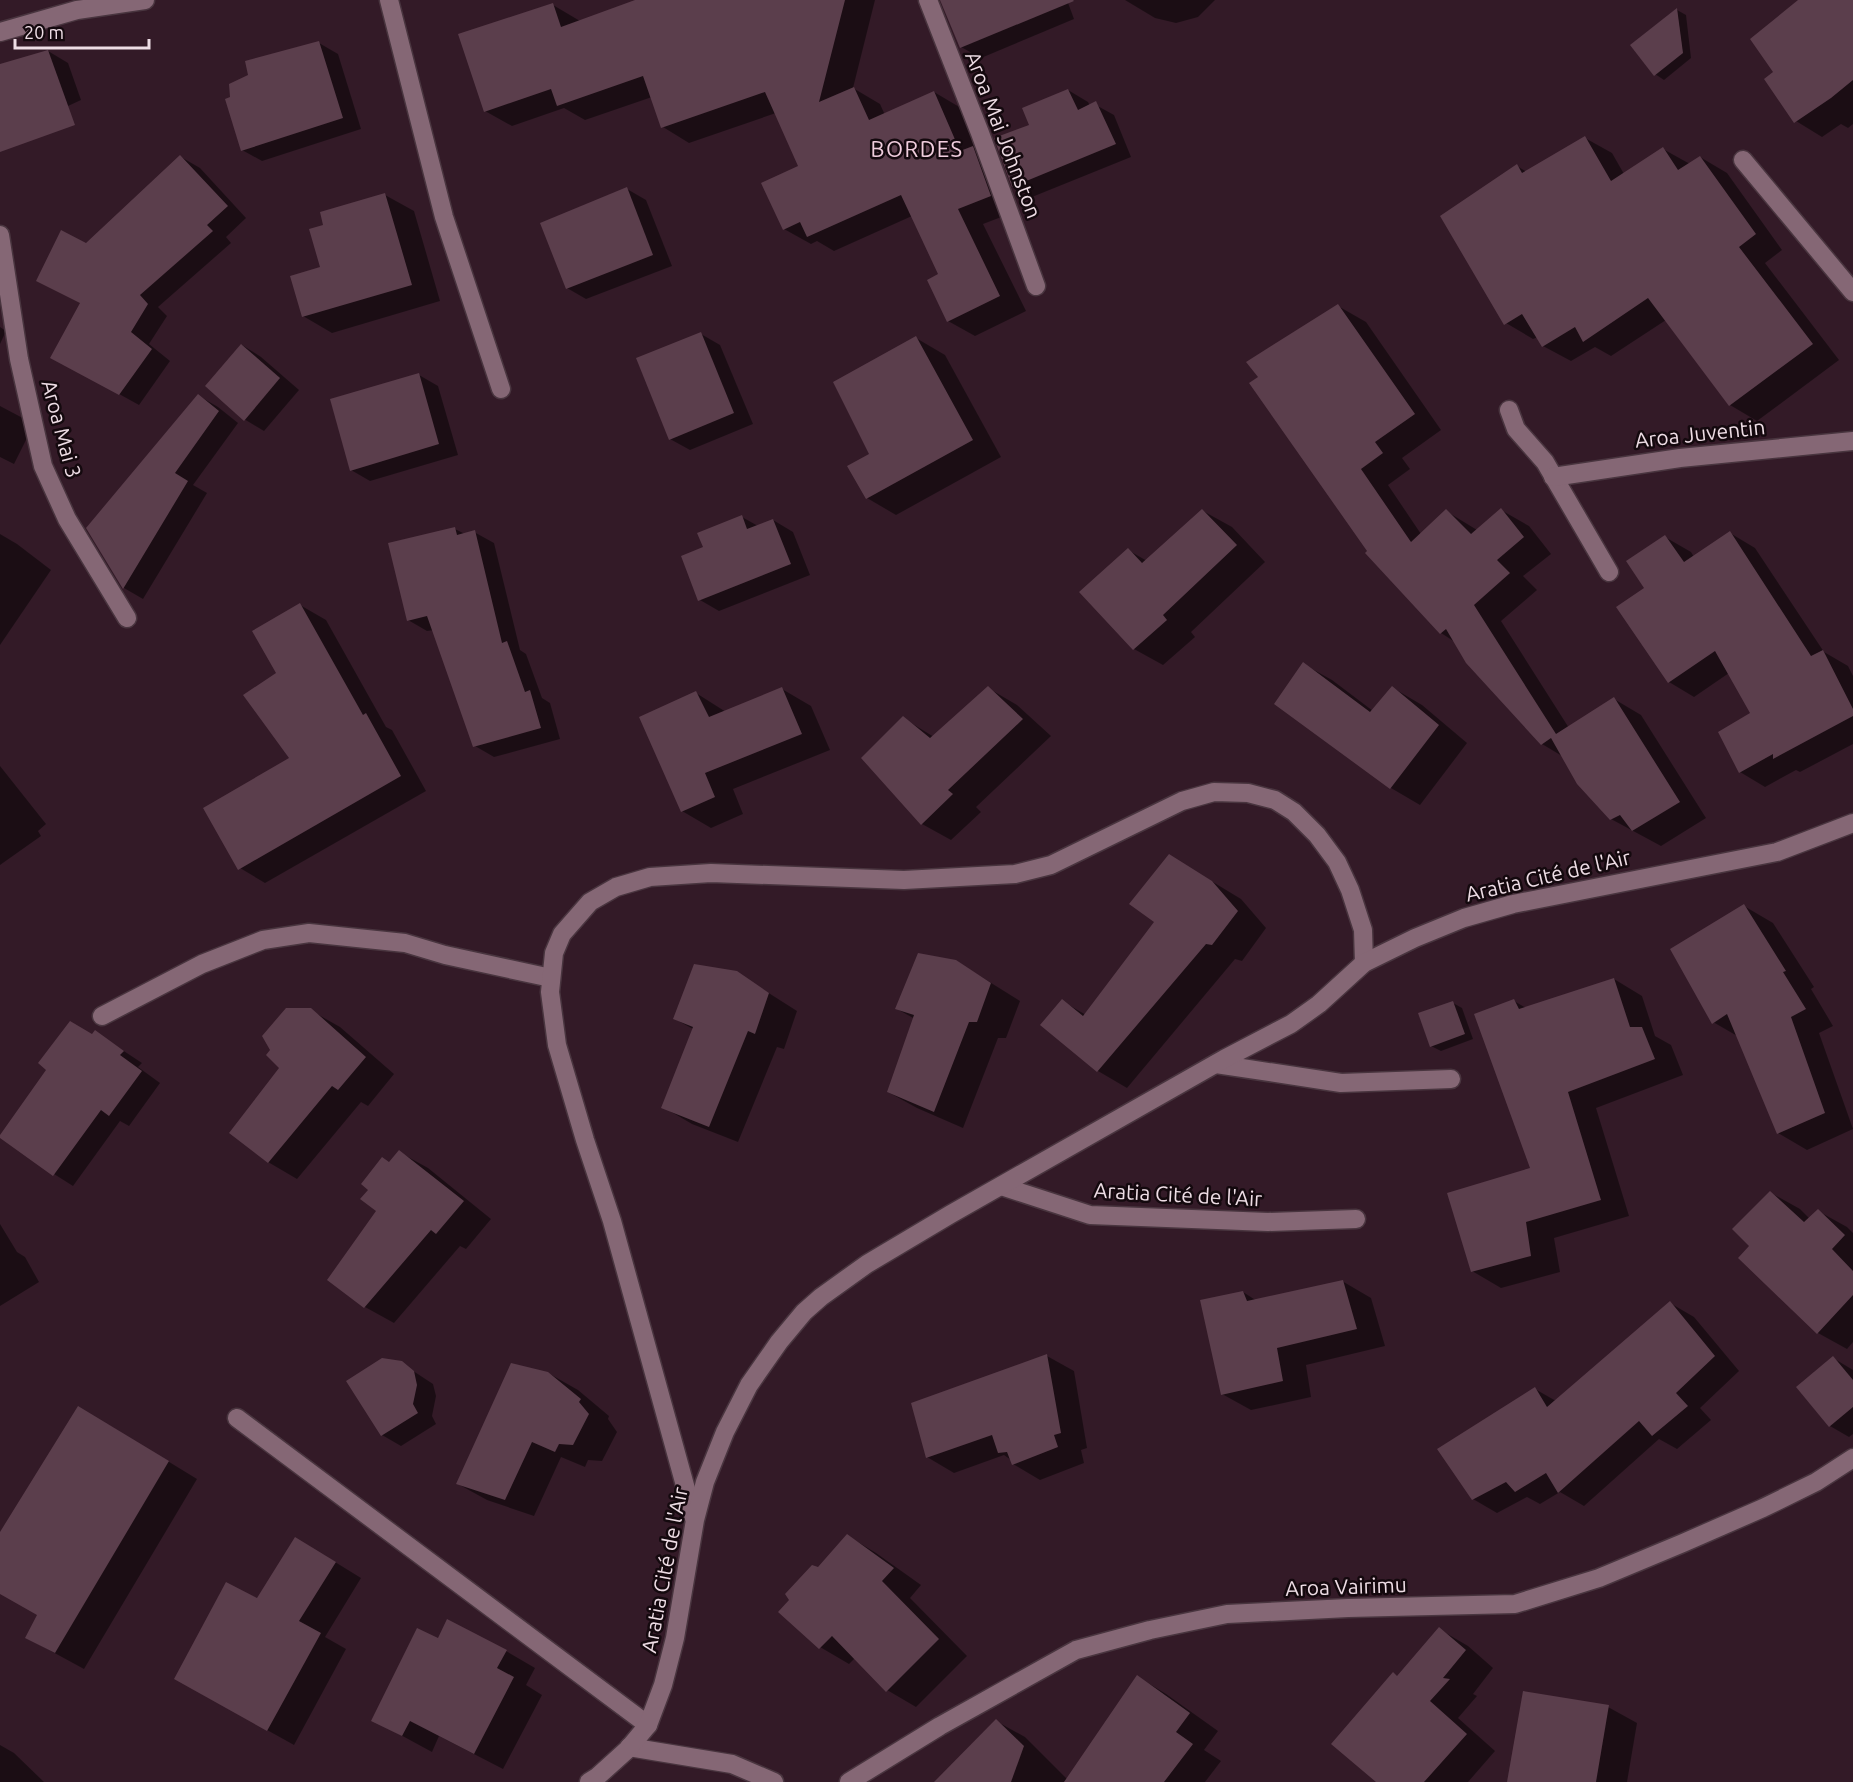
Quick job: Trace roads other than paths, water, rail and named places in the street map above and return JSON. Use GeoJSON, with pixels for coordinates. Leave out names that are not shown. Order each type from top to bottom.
{"type":"FeatureCollection","features":[{"type":"Feature","properties":{"kind":"street"},"geometry":{"type":"LineString","coordinates":[[0,32],[77,10],[145,0]]}},
{"type":"Feature","properties":{"kind":"street"},"geometry":{"type":"LineString","coordinates":[[389,0],[444,217],[501,388]]}},
{"type":"Feature","properties":{"kind":"street","name":"Aroa Mai Johnston"},"geometry":{"type":"LineString","coordinates":[[928,0],[1036,286]]}},
{"type":"Feature","properties":{"kind":"street"},"geometry":{"type":"LineString","coordinates":[[1743,160],[1853,292]]}},
{"type":"Feature","properties":{"kind":"street","name":"Aroa Mai 3"},"geometry":{"type":"LineString","coordinates":[[0,235],[19,359],[43,466],[67,519],[126,618]]}},
{"type":"Feature","properties":{"kind":"street"},"geometry":{"type":"LineString","coordinates":[[1509,410],[1516,429],[1545,462],[1609,572]]}},
{"type":"Feature","properties":{"kind":"street","name":"Aroa Juventin"},"geometry":{"type":"LineString","coordinates":[[1553,477],[1680,458],[1853,441]]}},
{"type":"Feature","properties":{"kind":"street"},"geometry":{"type":"LineString","coordinates":[[695,1521],[618,1242],[557,1045],[550,992],[554,953],[562,934],[590,902],[616,887],[650,877],[711,873],[904,880],[1015,873],[1051,865],[1182,801],[1214,792],[1248,794],[1275,800],[1294,812],[1317,835],[1337,862],[1350,890],[1363,930],[1364,963]]}},
{"type":"Feature","properties":{"kind":"street","name":"Aratia Cité de l'Air"},"geometry":{"type":"LineString","coordinates":[[589,1782],[629,1747],[648,1725],[663,1685],[675,1638],[695,1521],[705,1482],[717,1452],[749,1385],[779,1342],[804,1312],[821,1297],[867,1264],[1001,1186],[1291,1024],[1319,1004],[1364,963],[1464,918],[1513,904],[1777,852],[1853,823]]}},
{"type":"Feature","properties":{"kind":"street"},"geometry":{"type":"LineString","coordinates":[[102,1016],[202,964],[263,940],[309,933],[405,943],[445,956],[551,978]]}},
{"type":"Feature","properties":{"kind":"street"},"geometry":{"type":"LineString","coordinates":[[1216,1064],[1341,1083],[1451,1079]]}},
{"type":"Feature","properties":{"kind":"street","name":"Aratia Cité de l'Air"},"geometry":{"type":"LineString","coordinates":[[1001,1186],[1090,1215],[1268,1222],[1356,1219]]}},
{"type":"Feature","properties":{"kind":"street"},"geometry":{"type":"LineString","coordinates":[[237,1418],[648,1725]]}},
{"type":"Feature","properties":{"kind":"street","name":"Aroa Vairimu"},"geometry":{"type":"LineString","coordinates":[[849,1782],[940,1726],[1076,1650],[1150,1630],[1227,1614],[1515,1604],[1599,1578],[1683,1543],[1816,1482],[1853,1458]]}},
{"type":"Feature","properties":{"kind":"street"},"geometry":{"type":"LineString","coordinates":[[629,1747],[732,1764],[774,1782]]}},
{"type":"Feature","properties":{"kind":"district","name":"BORDES"},"geometry":{"type":"Point","coordinates":[917,149]}}]}
